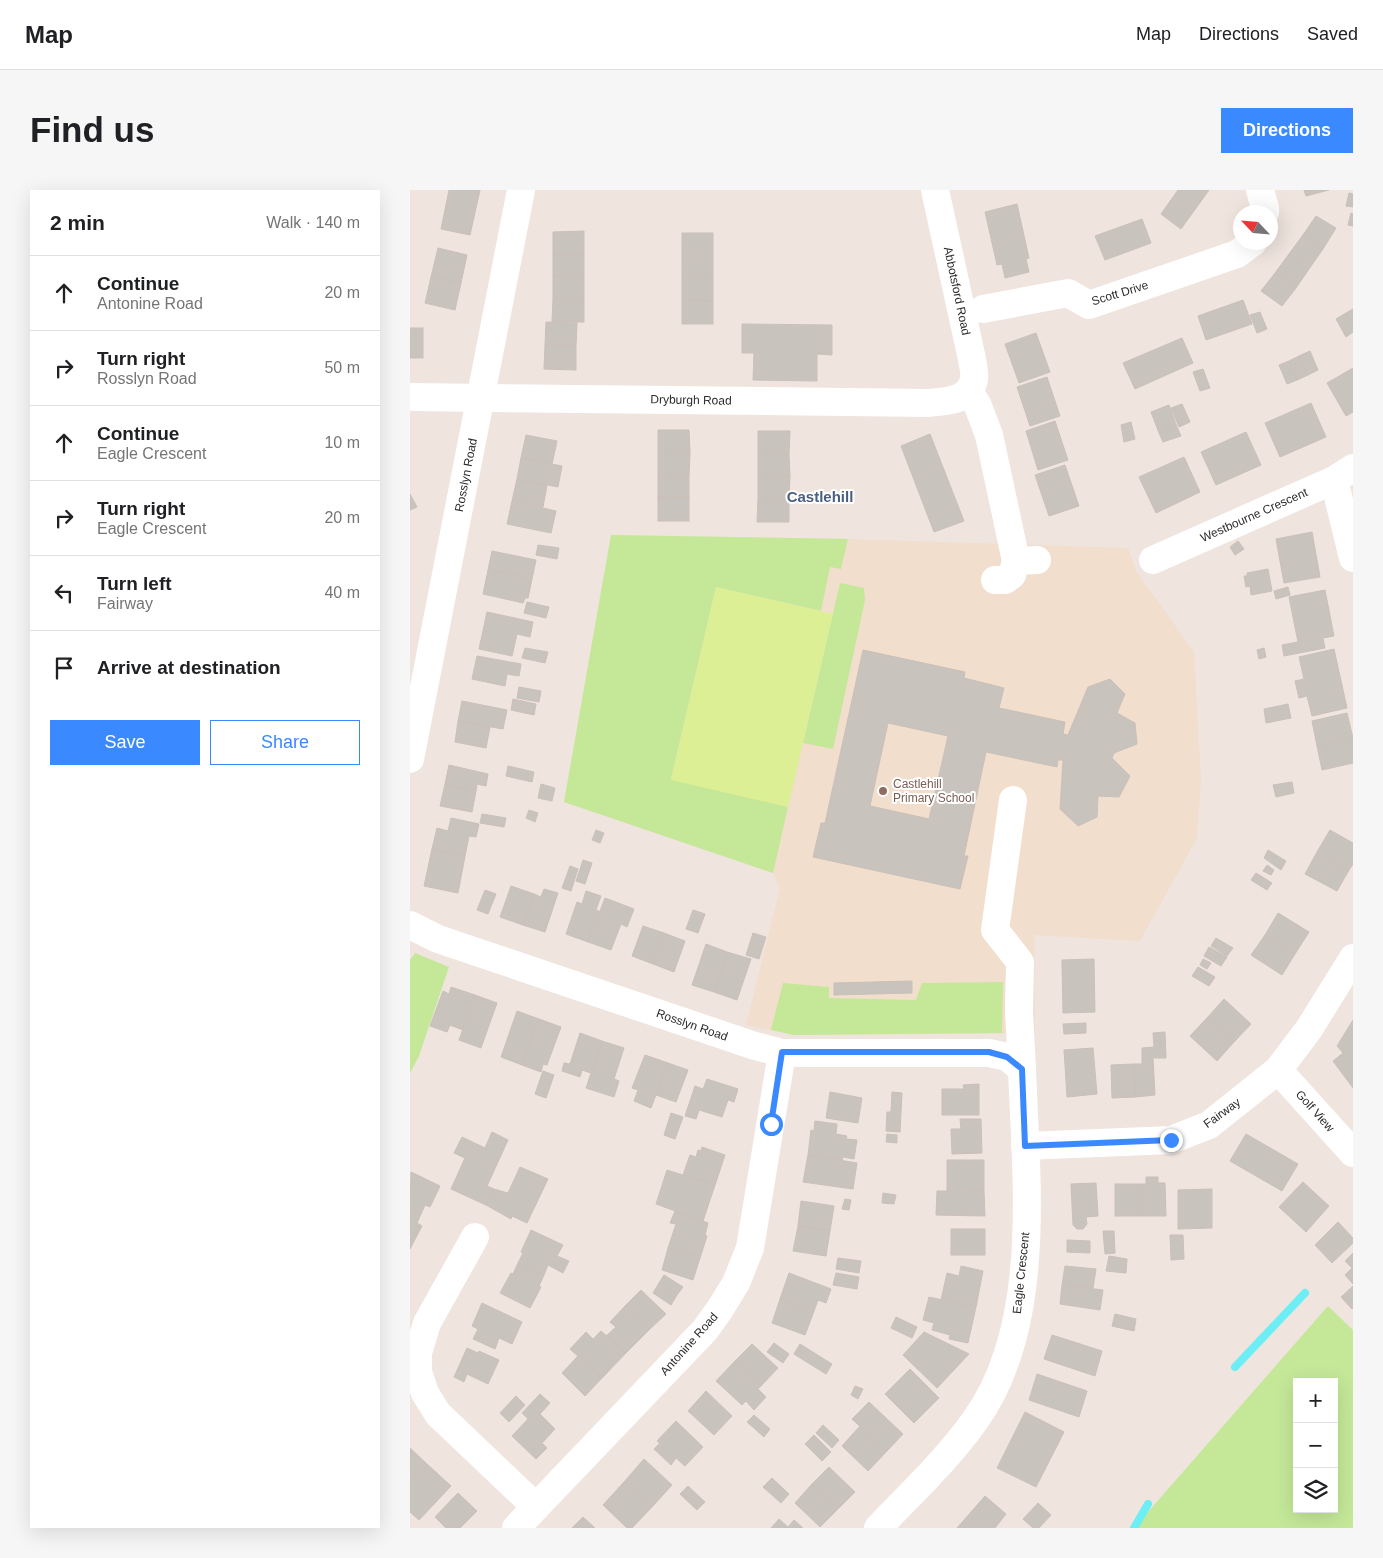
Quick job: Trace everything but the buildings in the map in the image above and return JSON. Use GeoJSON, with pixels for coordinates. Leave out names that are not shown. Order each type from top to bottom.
{"type":"FeatureCollection","features":[{"type":"Feature","properties":{"kind":"street","name":"Rosslyn Road"},"geometry":{"type":"LineString","coordinates":[[410,759],[521,190]]}},
{"type":"Feature","properties":{"kind":"street","name":"Abbotsford Road"},"geometry":{"type":"LineString","coordinates":[[935,190],[972,359],[974,379],[968,391]]}},
{"type":"Feature","properties":{"kind":"street"},"geometry":{"type":"LineString","coordinates":[[1260,190],[1264,205]]}},
{"type":"Feature","properties":{"kind":"street","name":"Scott Drive"},"geometry":{"type":"LineString","coordinates":[[983,310],[1068,293],[1089,305],[1237,254],[1242,250]]}},
{"type":"Feature","properties":{"kind":"street","name":"Dryburgh Road"},"geometry":{"type":"LineString","coordinates":[[410,396],[929,403],[957,400],[968,391]]}},
{"type":"Feature","properties":{"kind":"street"},"geometry":{"type":"LineString","coordinates":[[968,391],[978,406],[989,435],[1026,560],[1005,580],[995,580]]}},
{"type":"Feature","properties":{"kind":"street"},"geometry":{"type":"LineString","coordinates":[[1343,474],[1353,558]]}},
{"type":"Feature","properties":{"kind":"street","name":"Westbourne Crescent"},"geometry":{"type":"LineString","coordinates":[[1153,560],[1343,474]]}},
{"type":"Feature","properties":{"kind":"street","name":"Eagle Crescent"},"geometry":{"type":"LineString","coordinates":[[878,1528],[951,1451],[977,1418],[999,1379],[1011,1347],[1021,1300],[1026,1239],[1025,1146],[1019,1012],[1020,962],[995,930],[1013,800]]}},
{"type":"Feature","properties":{"kind":"street","name":"Rosslyn Road"},"geometry":{"type":"LineString","coordinates":[[410,925],[438,940],[755,1046],[782,1052],[989,1052],[1007,1057],[1022,1069]]}},
{"type":"Feature","properties":{"kind":"street","name":"Fairway"},"geometry":{"type":"LineString","coordinates":[[1025,1146],[1171,1140],[1209,1125],[1278,1070],[1309,1029],[1353,958]]}},
{"type":"Feature","properties":{"kind":"street","name":"Antonine Road"},"geometry":{"type":"LineString","coordinates":[[516,1528],[705,1330],[720,1310],[736,1283],[750,1248],[782,1052]]}},
{"type":"Feature","properties":{"kind":"street","name":"Golf View"},"geometry":{"type":"LineString","coordinates":[[1278,1070],[1353,1152]]}},
{"type":"Feature","properties":{"kind":"street"},"geometry":{"type":"LineString","coordinates":[[475,1237],[427,1323],[418,1354],[418,1372],[425,1392],[438,1414],[536,1507]]}},
{"type":"Feature","properties":{"kind":"shaded area","name":"Castlehill Primary School"},"geometry":{"type":"Polygon","coordinates":[[[611,535],[848,539],[1128,548],[1136,571],[1194,652],[1201,781],[1197,838],[1140,941],[1034,935],[1035,1033],[794,1035],[746,1025],[780,888],[773,873],[564,802],[611,535]]]}},
{"type":"Feature","properties":{"kind":"green space"},"geometry":{"type":"Polygon","coordinates":[[[611,535],[848,539],[841,569],[830,567],[821,611],[716,587],[671,779],[788,807],[773,873],[564,802],[611,535]]]}},
{"type":"Feature","properties":{"kind":"green space"},"geometry":{"type":"Polygon","coordinates":[[[840,583],[864,588],[865,600],[833,749],[803,743],[840,583]]]}},
{"type":"Feature","properties":{"kind":"green space"},"geometry":{"type":"Polygon","coordinates":[[[716,587],[833,614],[788,807],[671,780],[716,587]]]}},
{"type":"Feature","properties":{"kind":"green space"},"geometry":{"type":"Polygon","coordinates":[[[415,953],[449,967],[419,1056],[410,1073],[410,960],[415,953]]]}},
{"type":"Feature","properties":{"kind":"green space"},"geometry":{"type":"Polygon","coordinates":[[[1003,982],[1002,1033],[794,1035],[771,1030],[783,983],[829,987],[829,998],[916,1000],[922,983],[1003,982]]]}},
{"type":"Feature","properties":{"kind":"green space"},"geometry":{"type":"Polygon","coordinates":[[[1328,1306],[1353,1330],[1353,1528],[1134,1528],[1328,1306]]]}},
{"type":"Feature","properties":{"kind":"waterway"},"geometry":{"type":"LineString","coordinates":[[1235,1367],[1305,1293]]}},
{"type":"Feature","properties":{"kind":"waterway"},"geometry":{"type":"LineString","coordinates":[[1134,1528],[1148,1504]]}},
{"type":"Feature","properties":{"kind":"place","name":"Castlehill Primary School"},"geometry":{"type":"Point","coordinates":[883,791]}},
{"type":"Feature","properties":{"kind":"district","name":"Castlehill"},"geometry":{"type":"Point","coordinates":[820,496]}},
{"type":"Feature","properties":{"kind":"route"},"geometry":{"type":"LineString","coordinates":[[771,1124],[782,1052],[989,1052],[1007,1057],[1022,1069],[1025,1146],[1171,1140]]}}]}
